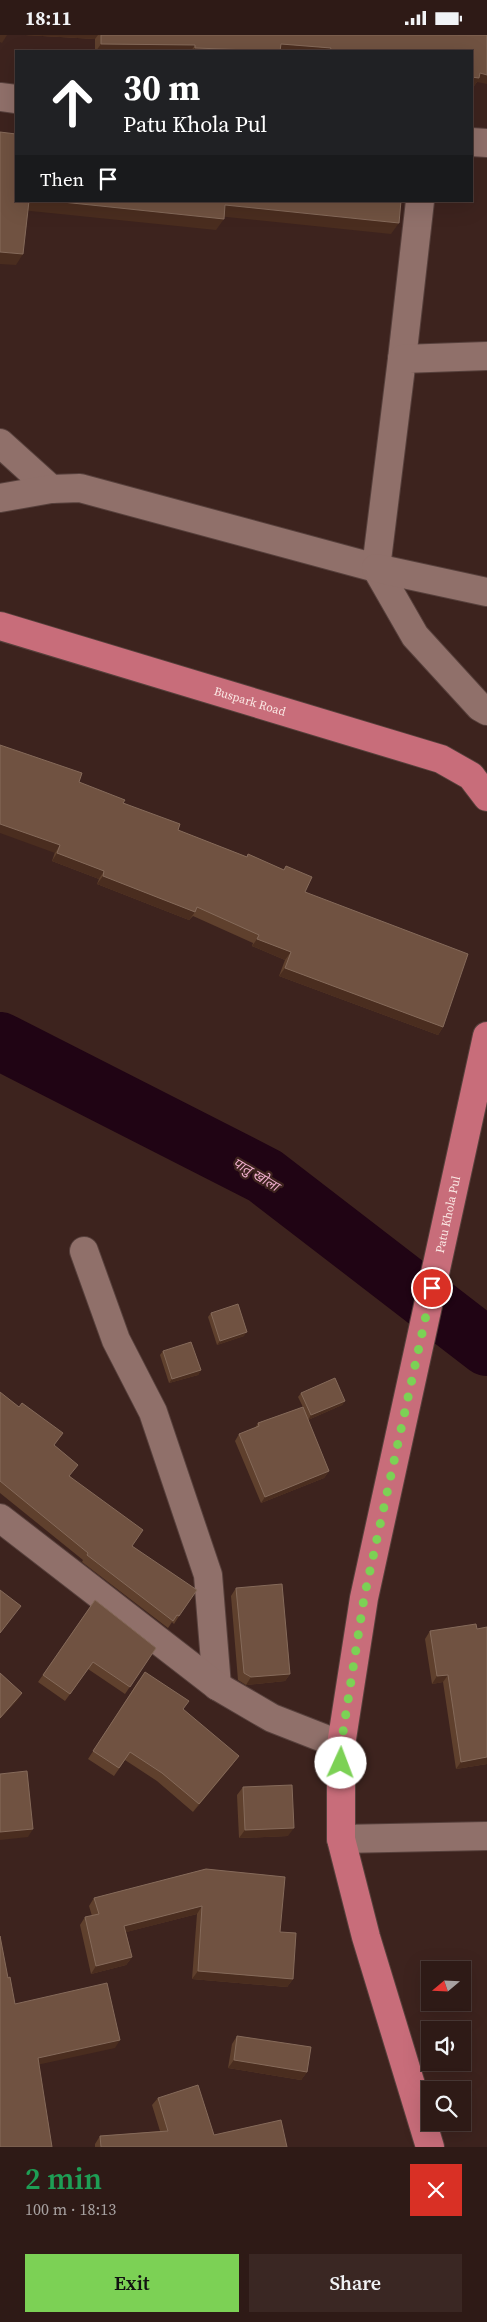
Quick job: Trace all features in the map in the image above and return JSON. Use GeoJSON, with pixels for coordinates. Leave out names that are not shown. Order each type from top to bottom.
{"type":"FeatureCollection","features":[{"type":"Feature","properties":{"kind":"main road","name":"Buspark Road"},"geometry":{"type":"LineString","coordinates":[[0,626],[441,759],[471,777],[487,797]]}},
{"type":"Feature","properties":{"kind":"main road","name":"Patu Khola Pul"},"geometry":{"type":"LineString","coordinates":[[430,2147],[366,1937],[341,1839],[341,1745],[364,1598],[487,1036]]}},
{"type":"Feature","properties":{"kind":"street"},"geometry":{"type":"LineString","coordinates":[[0,97],[15,99]]}},
{"type":"Feature","properties":{"kind":"street"},"geometry":{"type":"LineString","coordinates":[[473,142],[487,143]]}},
{"type":"Feature","properties":{"kind":"street"},"geometry":{"type":"LineString","coordinates":[[420,202],[376,568],[415,636],[480,707],[487,711]]}},
{"type":"Feature","properties":{"kind":"street"},"geometry":{"type":"LineString","coordinates":[[402,359],[487,356]]}},
{"type":"Feature","properties":{"kind":"street"},"geometry":{"type":"LineString","coordinates":[[0,443],[51,489]]}},
{"type":"Feature","properties":{"kind":"street"},"geometry":{"type":"LineString","coordinates":[[0,498],[51,489],[80,488],[376,568],[487,592]]}},
{"type":"Feature","properties":{"kind":"street"},"geometry":{"type":"LineString","coordinates":[[84,1251],[116,1340],[153,1412],[208,1575],[212,1651],[217,1686]]}},
{"type":"Feature","properties":{"kind":"street"},"geometry":{"type":"LineString","coordinates":[[0,1518],[217,1686],[272,1718],[341,1745]]}},
{"type":"Feature","properties":{"kind":"street"},"geometry":{"type":"LineString","coordinates":[[341,1839],[487,1836]]}},
{"type":"Feature","properties":{"kind":"building"},"geometry":{"type":"Polygon","coordinates":[[[101,35],[487,35],[487,75],[480,73],[479,78],[473,77],[473,50],[330,50],[331,48],[281,44],[280,50],[250,50],[195,48],[195,45],[101,44],[101,35]]]}},
{"type":"Feature","properties":{"kind":"building"},"geometry":{"type":"Polygon","coordinates":[[[0,132],[15,134],[15,202],[29,202],[23,254],[0,252],[0,132]]]}},
{"type":"Feature","properties":{"kind":"building"},"geometry":{"type":"Polygon","coordinates":[[[62,202],[401,202],[399,223],[225,205],[224,219],[62,202]]]}},
{"type":"Feature","properties":{"kind":"building"},"geometry":{"type":"Polygon","coordinates":[[[0,745],[82,773],[79,782],[125,800],[123,803],[180,824],[178,830],[247,857],[248,854],[284,870],[286,866],[312,877],[305,892],[468,954],[443,1027],[285,968],[291,952],[257,939],[259,935],[197,907],[195,912],[103,876],[104,871],[57,853],[60,845],[0,824],[0,745]]]}},
{"type":"Feature","properties":{"kind":"building"},"geometry":{"type":"Polygon","coordinates":[[[238,1304],[247,1332],[220,1341],[211,1313],[238,1304]]]}},
{"type":"Feature","properties":{"kind":"building"},"geometry":{"type":"Polygon","coordinates":[[[191,1342],[201,1370],[172,1379],[163,1351],[191,1342]]]}},
{"type":"Feature","properties":{"kind":"building"},"geometry":{"type":"Polygon","coordinates":[[[335,1378],[345,1401],[311,1415],[301,1393],[335,1378]]]}},
{"type":"Feature","properties":{"kind":"building"},"geometry":{"type":"Polygon","coordinates":[[[0,1392],[19,1407],[22,1403],[63,1433],[54,1445],[78,1465],[69,1476],[143,1530],[132,1546],[197,1590],[179,1616],[177,1615],[173,1621],[87,1555],[88,1553],[0,1481],[0,1392]]]}},
{"type":"Feature","properties":{"kind":"building"},"geometry":{"type":"Polygon","coordinates":[[[303,1407],[329,1471],[265,1497],[239,1434],[259,1426],[258,1423],[303,1407]]]}},
{"type":"Feature","properties":{"kind":"building"},"geometry":{"type":"Polygon","coordinates":[[[282,1584],[290,1674],[251,1677],[244,1673],[236,1588],[282,1584]]]}},
{"type":"Feature","properties":{"kind":"building"},"geometry":{"type":"Polygon","coordinates":[[[0,1590],[21,1606],[0,1633],[0,1590]]]}},
{"type":"Feature","properties":{"kind":"building"},"geometry":{"type":"Polygon","coordinates":[[[95,1600],[156,1648],[130,1687],[93,1662],[70,1694],[43,1675],[95,1600]]]}},
{"type":"Feature","properties":{"kind":"building"},"geometry":{"type":"Polygon","coordinates":[[[476,1624],[477,1629],[487,1627],[487,1757],[461,1762],[448,1675],[437,1676],[430,1631],[476,1624]]]}},
{"type":"Feature","properties":{"kind":"building"},"geometry":{"type":"Polygon","coordinates":[[[145,1672],[189,1701],[183,1709],[239,1756],[199,1804],[162,1773],[130,1752],[119,1768],[93,1751],[145,1672]]]}},
{"type":"Feature","properties":{"kind":"building"},"geometry":{"type":"Polygon","coordinates":[[[0,1673],[22,1693],[0,1718],[0,1673]]]}},
{"type":"Feature","properties":{"kind":"building"},"geometry":{"type":"Polygon","coordinates":[[[27,1771],[33,1829],[0,1832],[0,1774],[27,1771]]]}},
{"type":"Feature","properties":{"kind":"building"},"geometry":{"type":"Polygon","coordinates":[[[292,1785],[294,1828],[245,1830],[243,1787],[292,1785]]]}},
{"type":"Feature","properties":{"kind":"building"},"geometry":{"type":"Polygon","coordinates":[[[206,1869],[285,1877],[280,1932],[296,1933],[293,1979],[198,1971],[202,1906],[124,1926],[132,1957],[96,1966],[85,1917],[99,1914],[94,1898],[206,1869]]]}},
{"type":"Feature","properties":{"kind":"building"},"geometry":{"type":"Polygon","coordinates":[[[0,1936],[15,2004],[107,1983],[120,2040],[38,2058],[52,2147],[0,2147],[0,1936]]]}},
{"type":"Feature","properties":{"kind":"building"},"geometry":{"type":"Polygon","coordinates":[[[237,2036],[311,2047],[307,2072],[234,2060],[237,2036]]]}},
{"type":"Feature","properties":{"kind":"building"},"geometry":{"type":"Polygon","coordinates":[[[198,2085],[214,2135],[281,2120],[287,2147],[101,2147],[100,2136],[168,2131],[158,2098],[198,2085]]]}},
{"type":"Feature","properties":{"kind":"waterway","name":"पातु खोला"},"geometry":{"type":"LineString","coordinates":[[0,1041],[265,1176],[487,1347]]}},
{"type":"Feature","properties":{"kind":"route"},"geometry":{"type":"LineString","coordinates":[[341,1763],[341,1745],[364,1598],[432,1288]]}}]}
